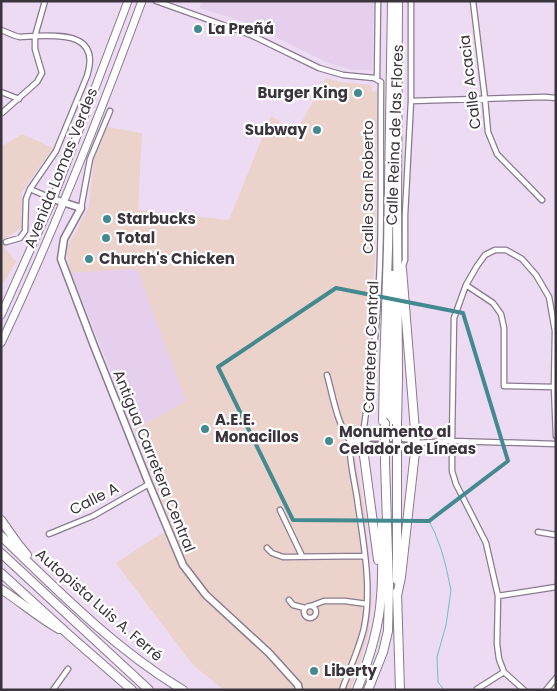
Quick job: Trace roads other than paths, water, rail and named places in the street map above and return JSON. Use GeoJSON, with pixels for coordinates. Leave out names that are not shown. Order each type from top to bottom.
{"type":"FeatureCollection","features":[{"type":"Feature","properties":{"kind":"highway","name":"Carretera Central"},"geometry":{"type":"LineString","coordinates":[[357,690],[376,631],[382,587],[390,423],[388,239],[392,1]]}},
{"type":"Feature","properties":{"kind":"highway","name":"Carretera Central"},"geometry":{"type":"LineString","coordinates":[[398,1],[396,209],[398,370],[390,423],[388,461],[400,688]]}},
{"type":"Feature","properties":{"kind":"highway"},"geometry":{"type":"LineString","coordinates":[[396,209],[400,213],[400,251],[416,443],[401,577],[396,596]]}},
{"type":"Feature","properties":{"kind":"highway"},"geometry":{"type":"LineString","coordinates":[[362,441],[382,587]]}},
{"type":"Feature","properties":{"kind":"highway"},"geometry":{"type":"LineString","coordinates":[[368,690],[383,652],[388,631],[388,461]]}},
{"type":"Feature","properties":{"kind":"highway"},"geometry":{"type":"LineString","coordinates":[[1,520],[52,586]]}},
{"type":"Feature","properties":{"kind":"highway","name":"Autopista Luis A. Ferré"},"geometry":{"type":"LineString","coordinates":[[1,536],[52,586],[124,649],[150,669],[184,690]]}},
{"type":"Feature","properties":{"kind":"highway"},"geometry":{"type":"LineString","coordinates":[[1,553],[149,690]]}},
{"type":"Feature","properties":{"kind":"highway"},"geometry":{"type":"LineString","coordinates":[[1,572],[132,690]]}},
{"type":"Feature","properties":{"kind":"highway"},"geometry":{"type":"LineString","coordinates":[[1,590],[14,597],[42,620],[69,635]]}},
{"type":"Feature","properties":{"kind":"main road","name":"Avenida Lomas Verdes"},"geometry":{"type":"LineString","coordinates":[[1,315],[52,199],[128,1]]}},
{"type":"Feature","properties":{"kind":"main road","name":"Avenida Lomas Verdes"},"geometry":{"type":"LineString","coordinates":[[1,343],[64,203],[142,1]]}},
{"type":"Feature","properties":{"kind":"street"},"geometry":{"type":"LineString","coordinates":[[2,113],[37,82],[42,73],[35,49],[35,36],[45,1]]}},
{"type":"Feature","properties":{"kind":"street"},"geometry":{"type":"LineString","coordinates":[[156,1],[242,32],[319,68],[343,75],[379,80]]}},
{"type":"Feature","properties":{"kind":"street","name":"Calle San Roberto"},"geometry":{"type":"LineString","coordinates":[[362,441],[371,373],[380,249],[378,1]]}},
{"type":"Feature","properties":{"kind":"street","name":"Calle Reina de las Flores"},"geometry":{"type":"LineString","coordinates":[[402,270],[405,260],[405,215],[411,101],[411,1]]}},
{"type":"Feature","properties":{"kind":"street","name":"Calle Acacia"},"geometry":{"type":"LineString","coordinates":[[473,1],[488,132],[497,154],[542,200]]}},
{"type":"Feature","properties":{"kind":"street"},"geometry":{"type":"LineString","coordinates":[[1,30],[18,37],[66,36],[84,45],[90,58],[87,76],[56,151],[30,189],[26,199],[25,231],[20,238],[6,242]]}},
{"type":"Feature","properties":{"kind":"street"},"geometry":{"type":"LineString","coordinates":[[1,92],[19,99]]}},
{"type":"Feature","properties":{"kind":"street"},"geometry":{"type":"LineString","coordinates":[[411,101],[556,98]]}},
{"type":"Feature","properties":{"kind":"street"},"geometry":{"type":"LineString","coordinates":[[30,189],[52,199],[81,208],[90,159],[110,111]]}},
{"type":"Feature","properties":{"kind":"street","name":"Antigua Carretera Central"},"geometry":{"type":"LineString","coordinates":[[81,208],[64,239],[61,259],[90,337],[184,566],[206,595],[269,654],[298,685],[299,690]]}},
{"type":"Feature","properties":{"kind":"street"},"geometry":{"type":"LineString","coordinates":[[524,690],[504,672],[499,659],[498,596],[486,543],[456,484],[452,472],[454,318],[466,285],[485,255],[495,250],[506,250],[522,260],[536,275],[549,297],[555,331],[554,387],[556,436]]}},
{"type":"Feature","properties":{"kind":"street"},"geometry":{"type":"LineString","coordinates":[[466,285],[493,303],[501,314],[504,328],[504,386],[554,387]]}},
{"type":"Feature","properties":{"kind":"street"},"geometry":{"type":"LineString","coordinates":[[327,375],[344,433],[350,441],[350,456],[365,556],[367,604],[364,629],[342,690]]}},
{"type":"Feature","properties":{"kind":"street"},"geometry":{"type":"LineString","coordinates":[[350,441],[362,441],[372,445],[408,446],[416,443],[452,442],[556,444]]}},
{"type":"Feature","properties":{"kind":"street","name":"Calle A"},"geometry":{"type":"LineString","coordinates":[[49,534],[93,516],[149,484]]}},
{"type":"Feature","properties":{"kind":"street"},"geometry":{"type":"LineString","coordinates":[[280,510],[302,556]]}},
{"type":"Feature","properties":{"kind":"street"},"geometry":{"type":"LineString","coordinates":[[538,532],[556,535]]}},
{"type":"Feature","properties":{"kind":"street"},"geometry":{"type":"LineString","coordinates":[[267,548],[272,553],[283,557],[365,556]]}},
{"type":"Feature","properties":{"kind":"street"},"geometry":{"type":"LineString","coordinates":[[498,596],[556,586]]}},
{"type":"Feature","properties":{"kind":"street"},"geometry":{"type":"LineString","coordinates":[[289,600],[293,604],[305,608],[324,601],[367,604]]}},
{"type":"Feature","properties":{"kind":"street"},"geometry":{"type":"LineString","coordinates":[[305,608],[305,616],[312,618],[316,615],[316,611],[314,607],[310,606]]}},
{"type":"Feature","properties":{"kind":"street"},"geometry":{"type":"LineString","coordinates":[[53,690],[68,669]]}},
{"type":"Feature","properties":{"kind":"street"},"geometry":{"type":"LineString","coordinates":[[477,689],[504,672]]}},
{"type":"Feature","properties":{"kind":"street"},"geometry":{"type":"LineString","coordinates":[[546,690],[556,678]]}},
{"type":"Feature","properties":{"kind":"waterway"},"geometry":{"type":"LineString","coordinates":[[429,521],[442,552],[451,590],[446,625],[437,657],[438,682],[444,690]]}},
{"type":"Feature","properties":{"kind":"place","name":"La Preñá"},"geometry":{"type":"Point","coordinates":[198,29]}},
{"type":"Feature","properties":{"kind":"place","name":"Burger King"},"geometry":{"type":"Point","coordinates":[358,93]}},
{"type":"Feature","properties":{"kind":"place","name":"Subway"},"geometry":{"type":"Point","coordinates":[317,130]}},
{"type":"Feature","properties":{"kind":"place","name":"Starbucks"},"geometry":{"type":"Point","coordinates":[107,219]}},
{"type":"Feature","properties":{"kind":"place","name":"Total"},"geometry":{"type":"Point","coordinates":[106,238]}},
{"type":"Feature","properties":{"kind":"place","name":"Church's Chicken"},"geometry":{"type":"Point","coordinates":[89,259]}},
{"type":"Feature","properties":{"kind":"place","name":"A.E.E. Monacillos"},"geometry":{"type":"Point","coordinates":[205,429]}},
{"type":"Feature","properties":{"kind":"place","name":"Monumento al Celador de Líneas"},"geometry":{"type":"Point","coordinates":[329,441]}},
{"type":"Feature","properties":{"kind":"place","name":"Liberty"},"geometry":{"type":"Point","coordinates":[314,671]}}]}
